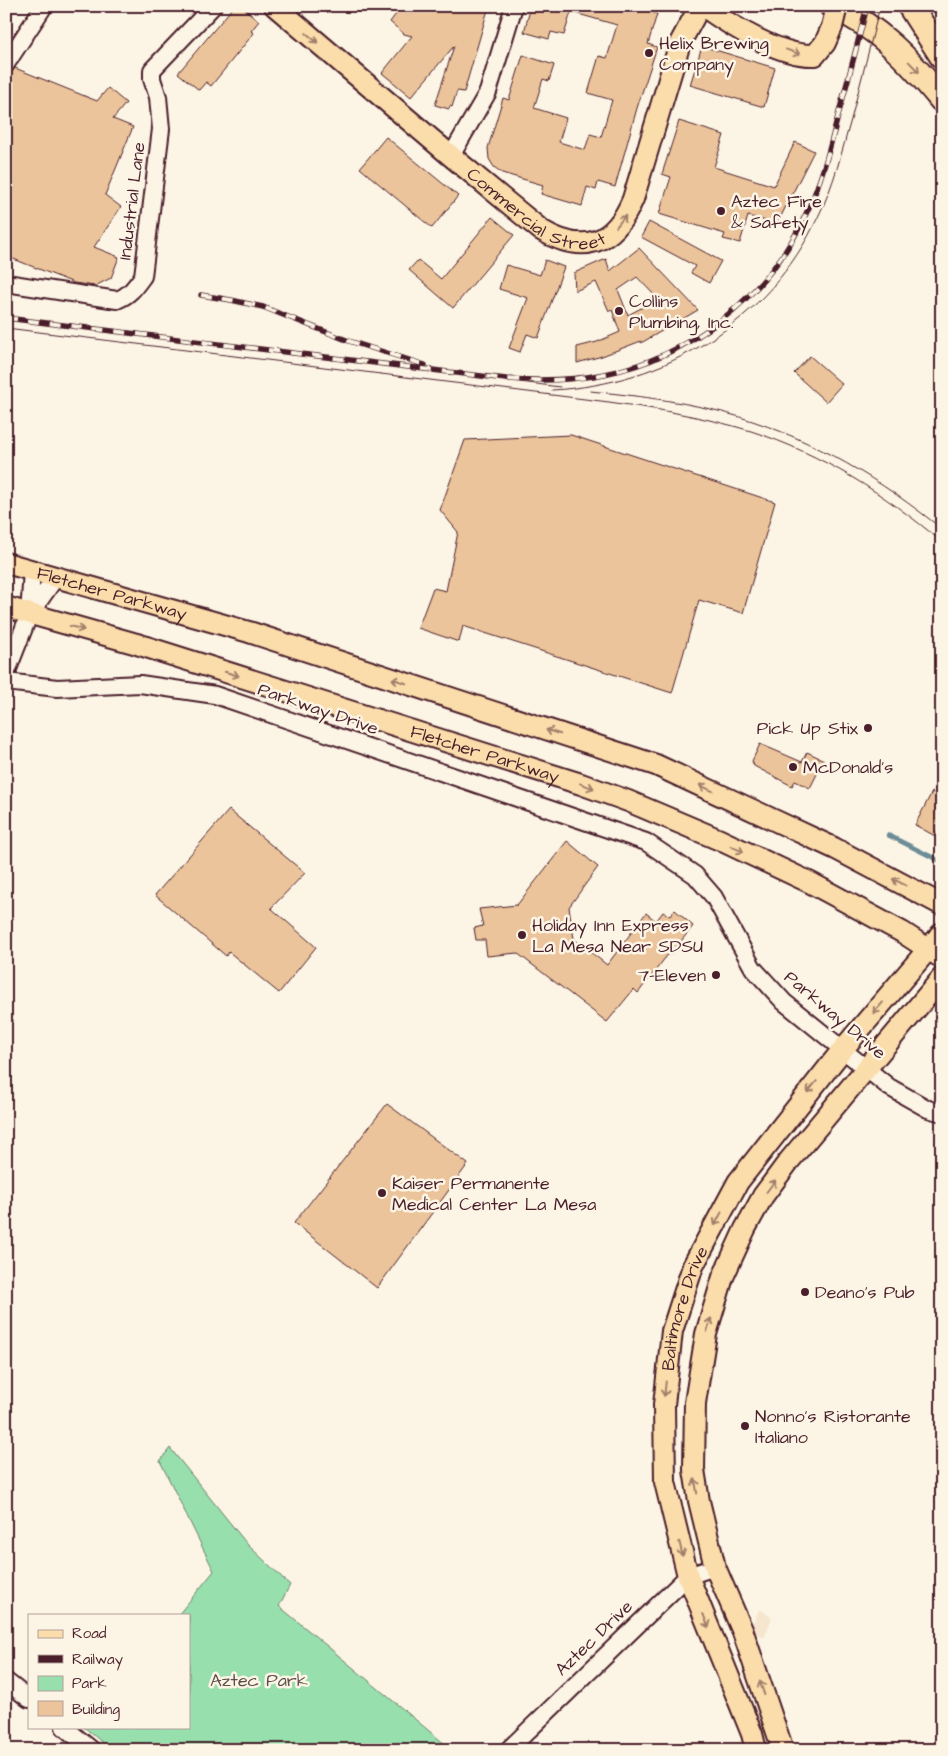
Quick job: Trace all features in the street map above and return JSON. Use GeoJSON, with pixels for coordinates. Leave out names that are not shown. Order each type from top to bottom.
{"type":"FeatureCollection","features":[{"type":"Feature","properties":{"kind":"highway"},"geometry":{"type":"LineString","coordinates":[[910,6],[942,56]]}},
{"type":"Feature","properties":{"kind":"highway"},"geometry":{"type":"LineString","coordinates":[[832,16],[848,13],[883,37],[917,70],[942,100]]}},
{"type":"Feature","properties":{"kind":"main road","name":"Commercial Street"},"geometry":{"type":"LineString","coordinates":[[275,6],[541,230],[567,243],[579,244],[593,242],[606,236],[626,216],[680,44],[702,6]]}},
{"type":"Feature","properties":{"kind":"main road"},"geometry":{"type":"LineString","coordinates":[[702,6],[729,25],[755,38],[802,56],[815,55],[825,43],[836,6]]}},
{"type":"Feature","properties":{"kind":"main road","name":"Fletcher Parkway"},"geometry":{"type":"LineString","coordinates":[[6,563],[249,632],[656,765],[834,848],[942,905]]}},
{"type":"Feature","properties":{"kind":"main road","name":"Fletcher Parkway"},"geometry":{"type":"LineString","coordinates":[[6,608],[137,644],[581,784],[628,801],[728,844],[811,883],[902,932],[935,954]]}},
{"type":"Feature","properties":{"kind":"main road","name":"Baltimore Drive"},"geometry":{"type":"LineString","coordinates":[[755,1745],[688,1576],[665,1482],[664,1405],[672,1331],[693,1266],[738,1182],[843,1049],[935,954],[942,933]]}},
{"type":"Feature","properties":{"kind":"main road","name":"Baltimore Drive"},"geometry":{"type":"LineString","coordinates":[[781,1742],[743,1632],[715,1567],[699,1502],[694,1470],[695,1404],[706,1334],[723,1277],[745,1229],[763,1196],[789,1161],[942,978]]}},
{"type":"Feature","properties":{"kind":"main road"},"geometry":{"type":"LineString","coordinates":[[755,1745],[781,1742]]}},
{"type":"Feature","properties":{"kind":"street"},"geometry":{"type":"LineString","coordinates":[[6,64],[44,6]]}},
{"type":"Feature","properties":{"kind":"street","name":"Industrial Lane"},"geometry":{"type":"LineString","coordinates":[[6,283],[117,300],[126,296],[134,289],[143,276],[161,129],[158,97],[152,79],[152,70],[212,6]]}},
{"type":"Feature","properties":{"kind":"street"},"geometry":{"type":"LineString","coordinates":[[451,156],[488,92],[514,6]]}},
{"type":"Feature","properties":{"kind":"street"},"geometry":{"type":"LineString","coordinates":[[29,615],[32,570]]}},
{"type":"Feature","properties":{"kind":"street"},"geometry":{"type":"LineString","coordinates":[[6,674],[29,615],[56,577]]}},
{"type":"Feature","properties":{"kind":"street","name":"Parkway Drive"},"geometry":{"type":"LineString","coordinates":[[6,682],[57,688],[140,684],[216,695],[646,842],[695,875],[714,897],[753,968],[784,1002],[890,1087],[928,1109],[942,1113]]}},
{"type":"Feature","properties":{"kind":"street","name":"Aztec Drive"},"geometry":{"type":"LineString","coordinates":[[508,1750],[688,1576],[715,1567]]}},
{"type":"Feature","properties":{"kind":"street"},"geometry":{"type":"LineString","coordinates":[[6,1681],[28,1698]]}},
{"type":"Feature","properties":{"kind":"street"},"geometry":{"type":"LineString","coordinates":[[65,1728],[92,1750]]}},
{"type":"Feature","properties":{"kind":"shaded area"},"geometry":{"type":"Polygon","coordinates":[[[760,1609],[772,1618],[764,1638],[749,1628],[760,1609]]]}},
{"type":"Feature","properties":{"kind":"green space","name":"Aztec Park"},"geometry":{"type":"Polygon","coordinates":[[[170,1448],[247,1544],[290,1585],[279,1606],[452,1750],[111,1750],[85,1728],[190,1728],[190,1614],[179,1614],[214,1571],[160,1461],[170,1448]]]}},
{"type":"Feature","properties":{"kind":"building"},"geometry":{"type":"Polygon","coordinates":[[[234,6],[241,6],[259,21],[251,31],[254,33],[211,86],[206,82],[199,90],[178,73],[234,6]]]}},
{"type":"Feature","properties":{"kind":"building"},"geometry":{"type":"Polygon","coordinates":[[[402,6],[489,6],[464,92],[457,91],[452,107],[450,106],[449,109],[435,105],[454,46],[411,97],[382,73],[412,36],[404,34],[390,22],[402,6]]]}},
{"type":"Feature","properties":{"kind":"building"},"geometry":{"type":"Polygon","coordinates":[[[531,6],[631,6],[657,14],[648,44],[657,47],[637,108],[615,187],[598,182],[596,190],[587,187],[582,206],[541,194],[543,185],[502,173],[494,167],[489,159],[488,148],[503,98],[509,100],[523,55],[554,65],[549,81],[543,79],[534,108],[566,118],[559,142],[585,150],[590,134],[601,137],[612,100],[588,93],[599,56],[607,58],[617,25],[571,12],[564,35],[551,32],[549,39],[524,32],[531,6]]]}},
{"type":"Feature","properties":{"kind":"building"},"geometry":{"type":"Polygon","coordinates":[[[702,46],[775,68],[764,107],[690,85],[702,46]]]}},
{"type":"Feature","properties":{"kind":"building"},"geometry":{"type":"Polygon","coordinates":[[[15,68],[97,101],[108,88],[126,103],[113,119],[133,127],[105,195],[121,207],[94,247],[119,257],[111,278],[95,286],[74,283],[6,256],[6,85],[15,68]]]}},
{"type":"Feature","properties":{"kind":"building"},"geometry":{"type":"Polygon","coordinates":[[[679,121],[724,135],[714,167],[774,186],[795,142],[814,151],[777,224],[748,216],[740,243],[723,239],[725,234],[659,214],[671,177],[662,174],[679,121]]]}},
{"type":"Feature","properties":{"kind":"building"},"geometry":{"type":"Polygon","coordinates":[[[386,137],[458,196],[432,228],[360,168],[386,137]]]}},
{"type":"Feature","properties":{"kind":"building"},"geometry":{"type":"Polygon","coordinates":[[[492,217],[514,235],[453,308],[409,270],[418,260],[441,279],[492,217]]]}},
{"type":"Feature","properties":{"kind":"building"},"geometry":{"type":"Polygon","coordinates":[[[649,222],[721,261],[709,283],[691,273],[695,266],[641,237],[649,222]]]}},
{"type":"Feature","properties":{"kind":"building"},"geometry":{"type":"Polygon","coordinates":[[[639,248],[698,310],[641,343],[641,341],[602,356],[577,363],[577,347],[597,342],[620,332],[612,310],[609,311],[596,282],[575,291],[574,273],[606,259],[610,271],[639,248]],[[637,277],[618,290],[628,315],[658,299],[637,277]]]}},
{"type":"Feature","properties":{"kind":"building"},"geometry":{"type":"Polygon","coordinates":[[[545,260],[564,267],[538,338],[527,334],[520,352],[509,348],[528,298],[499,289],[506,265],[540,275],[545,260]]]}},
{"type":"Feature","properties":{"kind":"building"},"geometry":{"type":"Polygon","coordinates":[[[810,356],[842,384],[826,402],[794,373],[810,356]]]}},
{"type":"Feature","properties":{"kind":"building"},"geometry":{"type":"Polygon","coordinates":[[[571,435],[775,502],[743,613],[699,600],[672,693],[463,626],[459,642],[418,628],[433,588],[446,591],[458,532],[440,510],[465,440],[571,435]]]}},
{"type":"Feature","properties":{"kind":"building"},"geometry":{"type":"Polygon","coordinates":[[[760,744],[802,762],[807,752],[824,760],[810,788],[795,781],[792,786],[754,766],[752,761],[760,744]]]}},
{"type":"Feature","properties":{"kind":"building"},"geometry":{"type":"Polygon","coordinates":[[[932,792],[942,797],[942,824],[935,836],[915,825],[932,792]]]}},
{"type":"Feature","properties":{"kind":"building"},"geometry":{"type":"Polygon","coordinates":[[[229,810],[305,873],[271,908],[316,947],[279,993],[229,952],[226,956],[155,895],[229,810]]]}},
{"type":"Feature","properties":{"kind":"building","name":"Holiday Inn Express La Mesa Near SDSU"},"geometry":{"type":"Polygon","coordinates":[[[567,841],[598,867],[569,907],[574,939],[607,965],[646,913],[656,921],[663,912],[670,916],[675,910],[693,926],[638,993],[634,989],[607,1022],[517,953],[487,956],[485,940],[476,940],[474,928],[483,926],[479,909],[517,905],[567,841]]]}},
{"type":"Feature","properties":{"kind":"building","name":"Kaiser Permanente Medical Center La Mesa"},"geometry":{"type":"Polygon","coordinates":[[[387,1104],[468,1164],[377,1288],[294,1223],[387,1104]]]}},
{"type":"Feature","properties":{"kind":"waterway"},"geometry":{"type":"LineString","coordinates":[[888,835],[942,862]]}},
{"type":"Feature","properties":{"kind":"tram line"},"geometry":{"type":"LineString","coordinates":[[552,390],[594,385],[635,375],[673,360],[709,341],[742,316],[772,287],[797,254],[829,193],[852,116],[880,6]]}},
{"type":"Feature","properties":{"kind":"tram line"},"geometry":{"type":"LineString","coordinates":[[6,328],[609,402],[699,418],[751,431],[803,451],[852,477],[875,492],[942,542]]}},
{"type":"Feature","properties":{"kind":"tram line"},"geometry":{"type":"LineString","coordinates":[[480,377],[560,387]]}},
{"type":"Feature","properties":{"kind":"tram line"},"geometry":{"type":"LineString","coordinates":[[590,391],[647,397],[684,404],[722,412],[768,426],[795,437],[846,463],[895,494],[942,529]]}},
{"type":"Feature","properties":{"kind":"railway"},"geometry":{"type":"LineString","coordinates":[[6,318],[506,379],[580,378],[636,366],[696,338],[723,319],[748,297],[770,272],[789,245],[811,204],[820,178],[867,6]]}},
{"type":"Feature","properties":{"kind":"railway"},"geometry":{"type":"LineString","coordinates":[[201,295],[263,307],[349,341],[425,365]]}},
{"type":"Feature","properties":{"kind":"place","name":"Helix Brewing Company"},"geometry":{"type":"Point","coordinates":[649,53]}},
{"type":"Feature","properties":{"kind":"place","name":"Aztec Fire & Safety"},"geometry":{"type":"Point","coordinates":[721,211]}},
{"type":"Feature","properties":{"kind":"place","name":"Collins Plumbing, Inc."},"geometry":{"type":"Point","coordinates":[619,311]}},
{"type":"Feature","properties":{"kind":"place","name":"Pick Up Stix"},"geometry":{"type":"Point","coordinates":[868,728]}},
{"type":"Feature","properties":{"kind":"place","name":"McDonald's"},"geometry":{"type":"Point","coordinates":[793,767]}},
{"type":"Feature","properties":{"kind":"place","name":"Holiday Inn Express La Mesa Near SDSU"},"geometry":{"type":"Point","coordinates":[522,935]}},
{"type":"Feature","properties":{"kind":"place","name":"7-Eleven"},"geometry":{"type":"Point","coordinates":[716,975]}},
{"type":"Feature","properties":{"kind":"place","name":"Kaiser Permanente Medical Center La Mesa"},"geometry":{"type":"Point","coordinates":[382,1193]}},
{"type":"Feature","properties":{"kind":"place","name":"Deano's Pub"},"geometry":{"type":"Point","coordinates":[805,1292]}},
{"type":"Feature","properties":{"kind":"place","name":"Nonno's Ristorante Italiano"},"geometry":{"type":"Point","coordinates":[745,1426]}}]}
